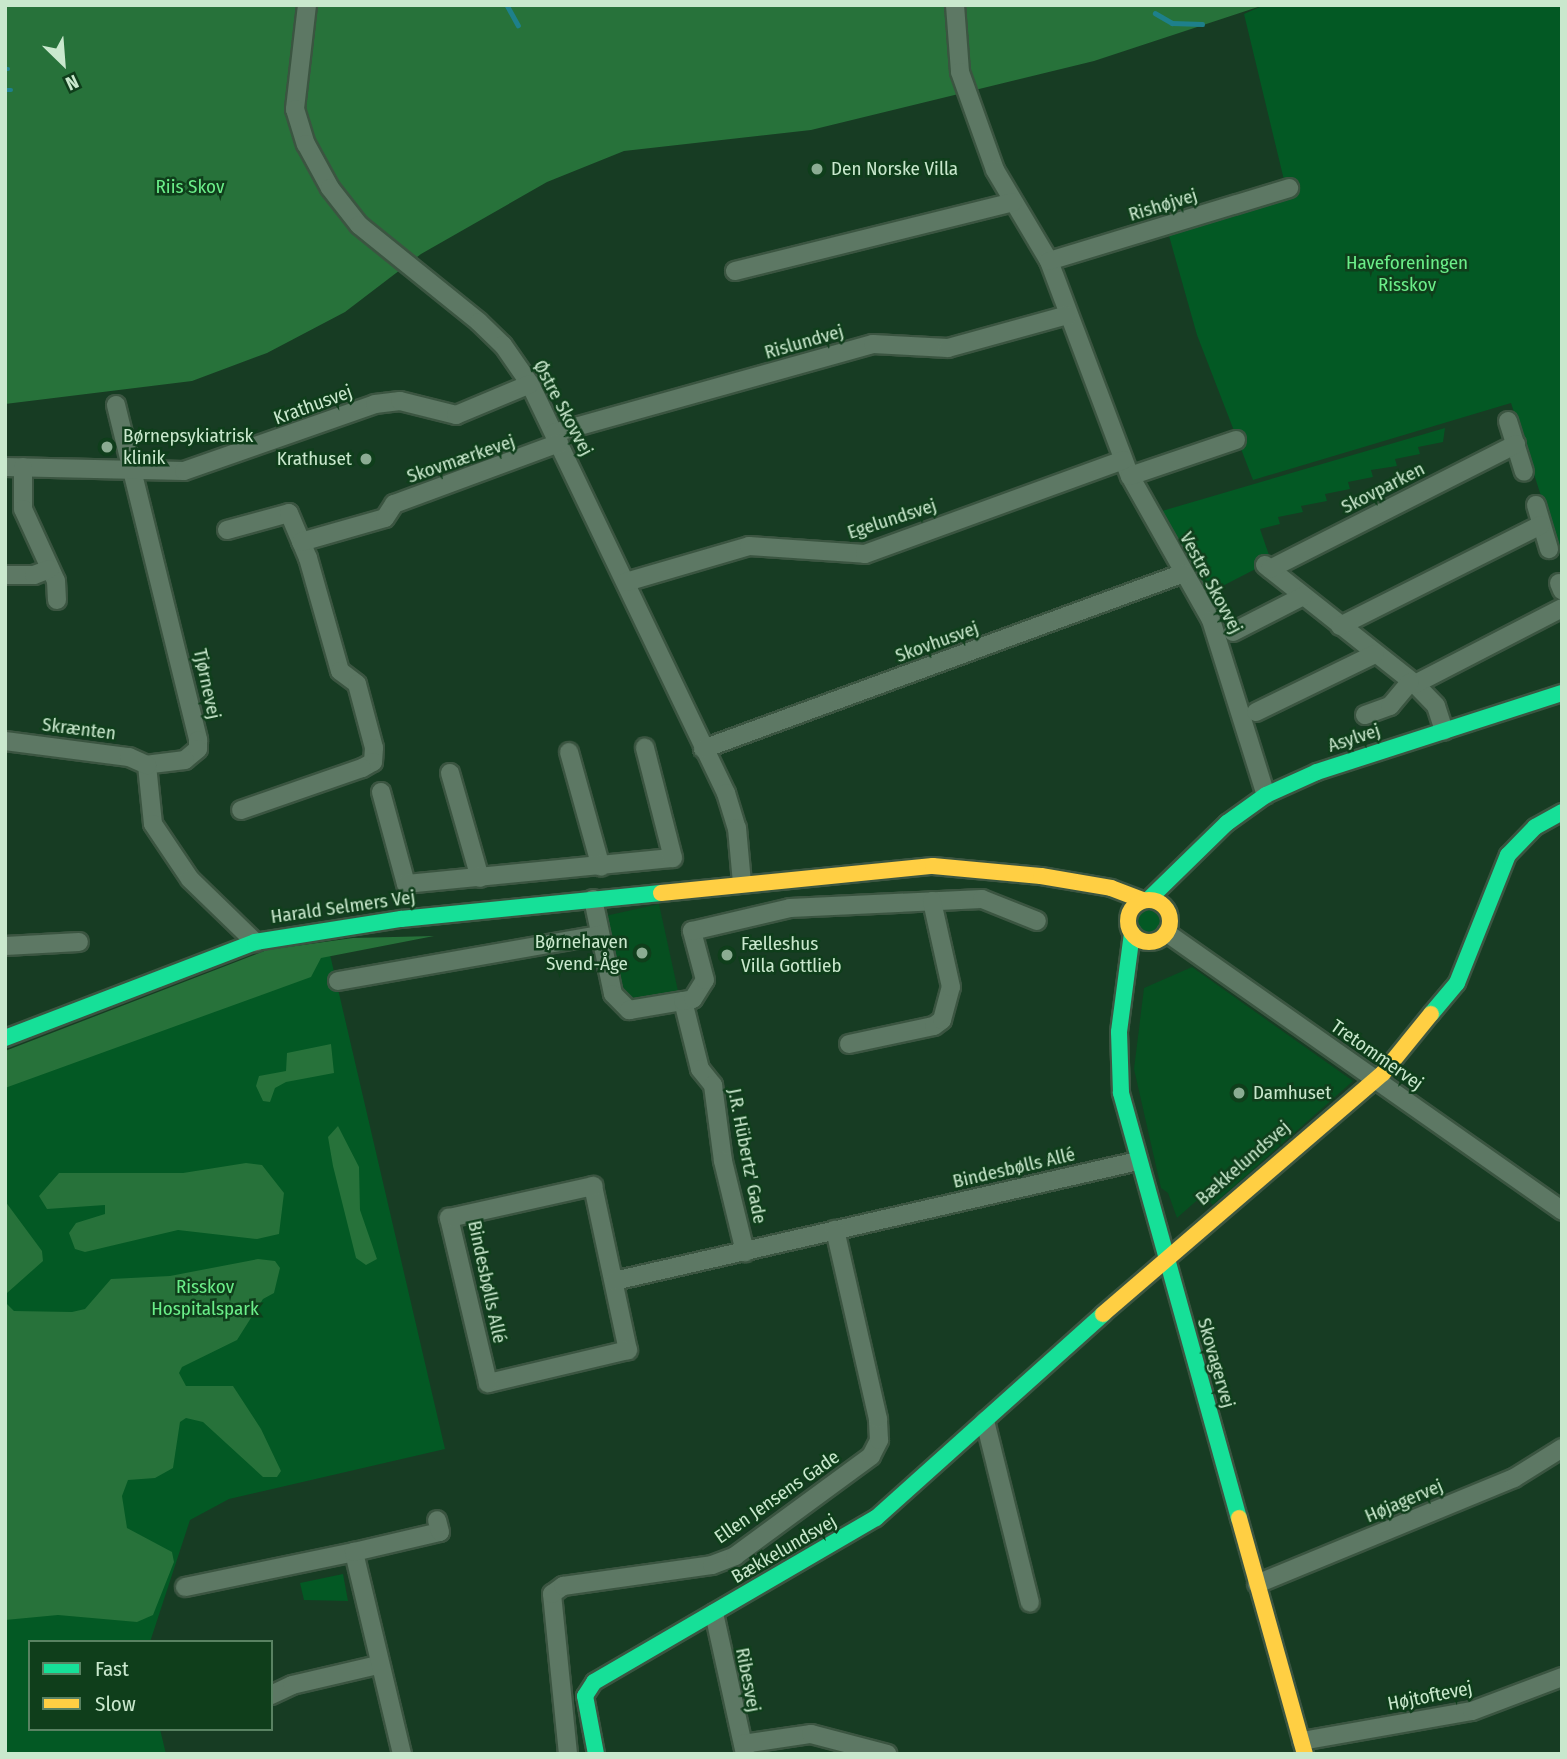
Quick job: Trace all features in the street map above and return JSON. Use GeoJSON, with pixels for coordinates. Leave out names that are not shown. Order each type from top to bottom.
{"type":"FeatureCollection","features":[{"type":"Feature","properties":{"kind":"street","name":"Østre Skovvej"},"geometry":{"type":"LineString","coordinates":[[307,5],[297,55],[295,109],[306,145],[330,188],[394,257],[503,345],[530,384],[734,812],[742,883]]}},
{"type":"Feature","properties":{"kind":"street","name":"Vestre Skovvej"},"geometry":{"type":"LineString","coordinates":[[956,5],[960,72],[995,170],[1049,261],[1126,468],[1221,645],[1258,782],[1266,795]]}},
{"type":"Feature","properties":{"kind":"street","name":"Rishøjvej"},"geometry":{"type":"LineString","coordinates":[[1049,261],[1289,188]]}},
{"type":"Feature","properties":{"kind":"street"},"geometry":{"type":"LineString","coordinates":[[735,271],[1013,202]]}},
{"type":"Feature","properties":{"kind":"street","name":"Rislundvej"},"geometry":{"type":"LineString","coordinates":[[556,438],[873,344],[948,348],[1068,315]]}},
{"type":"Feature","properties":{"kind":"street","name":"Krathusvej"},"geometry":{"type":"LineString","coordinates":[[57,600],[50,569],[23,509],[14,467],[134,469],[208,466],[375,404],[400,401],[456,415],[530,384]]}},
{"type":"Feature","properties":{"kind":"street","name":"Tjørnevej"},"geometry":{"type":"LineString","coordinates":[[116,405],[134,469],[198,740],[198,749],[186,760],[147,765]]}},
{"type":"Feature","properties":{"kind":"street"},"geometry":{"type":"LineString","coordinates":[[1508,421],[1524,472]]}},
{"type":"Feature","properties":{"kind":"street","name":"Skovmærkevej"},"geometry":{"type":"LineString","coordinates":[[302,542],[385,518],[394,504],[556,438]]}},
{"type":"Feature","properties":{"kind":"street"},"geometry":{"type":"LineString","coordinates":[[1126,468],[1236,439]]}},
{"type":"Feature","properties":{"kind":"street","name":"Skovparken"},"geometry":{"type":"LineString","coordinates":[[1444,731],[1437,706],[1268,567],[1516,444]]}},
{"type":"Feature","properties":{"kind":"street","name":"Egelundsvej"},"geometry":{"type":"LineString","coordinates":[[626,582],[749,546],[865,554],[1126,468]]}},
{"type":"Feature","properties":{"kind":"street"},"geometry":{"type":"LineString","coordinates":[[1536,505],[1549,549]]}},
{"type":"Feature","properties":{"kind":"street"},"geometry":{"type":"LineString","coordinates":[[227,530],[289,513],[302,542],[340,671],[357,684],[374,748],[373,762],[241,810]]}},
{"type":"Feature","properties":{"kind":"street"},"geometry":{"type":"LineString","coordinates":[[1340,626],[1541,525]]}},
{"type":"Feature","properties":{"kind":"street"},"geometry":{"type":"LineString","coordinates":[[5,575],[34,575],[50,569]]}},
{"type":"Feature","properties":{"kind":"street","name":"Skovhusvej"},"geometry":{"type":"LineString","coordinates":[[703,749],[1184,573]]}},
{"type":"Feature","properties":{"kind":"street"},"geometry":{"type":"LineString","coordinates":[[1233,632],[1303,596]]}},
{"type":"Feature","properties":{"kind":"street"},"geometry":{"type":"LineString","coordinates":[[1365,715],[1390,706],[1412,683],[1562,608]]}},
{"type":"Feature","properties":{"kind":"street"},"geometry":{"type":"LineString","coordinates":[[1256,712],[1375,654]]}},
{"type":"Feature","properties":{"kind":"street","name":"Asylvej"},"geometry":{"type":"LineString","coordinates":[[1146,900],[1184,867],[1227,823],[1266,795],[1444,731],[1562,693]]}},
{"type":"Feature","properties":{"kind":"street","name":"Skrænten"},"geometry":{"type":"LineString","coordinates":[[5,741],[129,757],[147,765]]}},
{"type":"Feature","properties":{"kind":"street"},"geometry":{"type":"LineString","coordinates":[[645,748],[673,858],[658,860],[663,891]]}},
{"type":"Feature","properties":{"kind":"street"},"geometry":{"type":"LineString","coordinates":[[569,752],[601,867]]}},
{"type":"Feature","properties":{"kind":"street"},"geometry":{"type":"LineString","coordinates":[[147,765],[153,824],[190,880],[255,942]]}},
{"type":"Feature","properties":{"kind":"street"},"geometry":{"type":"LineString","coordinates":[[450,772],[480,878]]}},
{"type":"Feature","properties":{"kind":"street","name":"Harald Selmers Vej"},"geometry":{"type":"LineString","coordinates":[[381,792],[406,884],[658,860]]}},
{"type":"Feature","properties":{"kind":"street","name":"Bækkelundsvej"},"geometry":{"type":"LineString","coordinates":[[596,1754],[586,1690],[876,1518],[1166,1260],[1375,1079],[1457,984],[1508,855],[1535,827],[1562,812]]}},
{"type":"Feature","properties":{"kind":"street","name":"Harald Selmers Vej"},"geometry":{"type":"LineString","coordinates":[[5,1038],[255,942],[320,929],[742,883],[965,866],[1094,887],[1146,900]]}},
{"type":"Feature","properties":{"kind":"street","name":"Asylvej"},"geometry":{"type":"LineString","coordinates":[[1168,910],[1184,867]]}},
{"type":"Feature","properties":{"kind":"street"},"geometry":{"type":"LineString","coordinates":[[1094,887],[1128,915],[1132,933],[1150,942],[1167,933],[1168,910],[1146,900],[1128,915]]}},
{"type":"Feature","properties":{"kind":"street"},"geometry":{"type":"LineString","coordinates":[[593,899],[613,994],[629,1010],[693,999],[705,980],[692,931],[790,908],[982,899],[1037,921]]}},
{"type":"Feature","properties":{"kind":"street"},"geometry":{"type":"LineString","coordinates":[[849,1044],[934,1026],[942,1020],[951,987],[932,901]]}},
{"type":"Feature","properties":{"kind":"street","name":"Skovagervej"},"geometry":{"type":"LineString","coordinates":[[1132,933],[1118,1062],[1138,1161],[1304,1747]]}},
{"type":"Feature","properties":{"kind":"street","name":"Tretommervej"},"geometry":{"type":"LineString","coordinates":[[1167,933],[1562,1211]]}},
{"type":"Feature","properties":{"kind":"street"},"geometry":{"type":"LineString","coordinates":[[338,981],[600,935]]}},
{"type":"Feature","properties":{"kind":"street"},"geometry":{"type":"LineString","coordinates":[[5,946],[79,942]]}},
{"type":"Feature","properties":{"kind":"street","name":"Skovagervej"},"geometry":{"type":"LineString","coordinates":[[1128,980],[1150,942]]}},
{"type":"Feature","properties":{"kind":"street","name":"J.R. Hübertz' Gade"},"geometry":{"type":"LineString","coordinates":[[683,1002],[700,1069],[713,1085],[725,1147],[723,1161],[745,1252]]}},
{"type":"Feature","properties":{"kind":"street","name":"Bindesbølls Allé"},"geometry":{"type":"LineString","coordinates":[[614,1281],[1138,1161]]}},
{"type":"Feature","properties":{"kind":"street","name":"Bindesbølls Allé"},"geometry":{"type":"LineString","coordinates":[[593,1186],[614,1281],[628,1350],[488,1383],[449,1218],[593,1186]]}},
{"type":"Feature","properties":{"kind":"street","name":"Ellen Jensens Gade"},"geometry":{"type":"LineString","coordinates":[[568,1754],[552,1594],[563,1586],[712,1565],[735,1556],[871,1456],[879,1440],[878,1419],[835,1230]]}},
{"type":"Feature","properties":{"kind":"street"},"geometry":{"type":"LineString","coordinates":[[985,1421],[1030,1603]]}},
{"type":"Feature","properties":{"kind":"street","name":"Højagervej"},"geometry":{"type":"LineString","coordinates":[[1257,1584],[1514,1478],[1562,1448]]}},
{"type":"Feature","properties":{"kind":"street"},"geometry":{"type":"LineString","coordinates":[[185,1587],[440,1532],[437,1520]]}},
{"type":"Feature","properties":{"kind":"street"},"geometry":{"type":"LineString","coordinates":[[354,1552],[378,1665],[402,1754]]}},
{"type":"Feature","properties":{"kind":"street","name":"Ribesvej"},"geometry":{"type":"LineString","coordinates":[[714,1614],[744,1749]]}},
{"type":"Feature","properties":{"kind":"street"},"geometry":{"type":"LineString","coordinates":[[273,1694],[292,1685],[378,1665]]}},
{"type":"Feature","properties":{"kind":"street","name":"Højtoftevej"},"geometry":{"type":"LineString","coordinates":[[1304,1747],[1472,1711],[1562,1677]]}},
{"type":"Feature","properties":{"kind":"street"},"geometry":{"type":"LineString","coordinates":[[744,1749],[811,1734],[887,1754]]}},
{"type":"Feature","properties":{"kind":"shaded area","name":"Børnehaven Svend-Åge"},"geometry":{"type":"Polygon","coordinates":[[[659,904],[678,991],[634,1002],[623,992],[605,916],[659,904]]]}},
{"type":"Feature","properties":{"kind":"shaded area","name":"Damhuset"},"geometry":{"type":"Polygon","coordinates":[[[1192,967],[1353,1081],[1213,1205],[1203,1195],[1177,1218],[1168,1193],[1161,1188],[1134,1069],[1144,988],[1192,967]]]}},
{"type":"Feature","properties":{"kind":"green space","name":"Riis Skov"},"geometry":{"type":"Polygon","coordinates":[[[5,5],[1264,5],[1094,61],[811,130],[624,151],[547,182],[421,254],[345,312],[267,353],[192,381],[5,404],[5,5]]]}},
{"type":"Feature","properties":{"kind":"green space","name":"Haveforeningen Risskov"},"geometry":{"type":"Polygon","coordinates":[[[1264,5],[1562,5],[1562,561],[1511,403],[1253,480],[1197,335],[1164,218],[1284,180],[1244,14],[1264,5]]]}},
{"type":"Feature","properties":{"kind":"green space"},"geometry":{"type":"Polygon","coordinates":[[[1445,428],[1443,442],[1418,447],[1420,454],[1395,459],[1397,466],[1371,470],[1373,477],[1348,482],[1350,489],[1325,494],[1327,501],[1301,506],[1303,512],[1278,517],[1280,524],[1260,529],[1271,561],[1209,593],[1162,511],[1445,428]]]}},
{"type":"Feature","properties":{"kind":"green space"},"geometry":{"type":"Polygon","coordinates":[[[1150,909],[1159,912],[1162,921],[1159,930],[1150,933],[1141,930],[1138,921],[1141,912],[1150,909]]]}},
{"type":"Feature","properties":{"kind":"green space"},"geometry":{"type":"Polygon","coordinates":[[[434,936],[321,958],[311,977],[5,1088],[5,1051],[267,950],[353,938],[434,936]]]}},
{"type":"Feature","properties":{"kind":"green space","name":"Risskov Hospitalspark"},"geometry":{"type":"Polygon","coordinates":[[[328,946],[445,1449],[229,1499],[190,1520],[151,1640],[28,1640],[28,1731],[160,1731],[166,1754],[5,1754],[5,1057],[328,946]]]}},
{"type":"Feature","properties":{"kind":"green space"},"geometry":{"type":"Polygon","coordinates":[[[331,1044],[334,1073],[286,1082],[275,1088],[270,1102],[263,1101],[256,1086],[259,1076],[286,1071],[287,1053],[331,1044]]]}},
{"type":"Feature","properties":{"kind":"green space"},"geometry":{"type":"Polygon","coordinates":[[[338,1126],[359,1167],[360,1210],[377,1259],[366,1265],[356,1258],[333,1166],[328,1137],[338,1126]]]}},
{"type":"Feature","properties":{"kind":"green space"},"geometry":{"type":"Polygon","coordinates":[[[246,1163],[262,1165],[284,1193],[279,1234],[257,1239],[178,1230],[85,1252],[75,1249],[69,1233],[76,1223],[105,1214],[105,1205],[47,1209],[39,1196],[59,1173],[183,1173],[246,1163]]]}},
{"type":"Feature","properties":{"kind":"green space"},"geometry":{"type":"Polygon","coordinates":[[[5,1201],[42,1251],[43,1261],[7,1293],[5,1301],[5,1201]]]}},
{"type":"Feature","properties":{"kind":"green space"},"geometry":{"type":"Polygon","coordinates":[[[258,1259],[275,1261],[280,1268],[274,1293],[263,1299],[237,1340],[182,1367],[179,1373],[186,1386],[233,1386],[261,1429],[281,1471],[277,1477],[263,1477],[203,1422],[186,1418],[180,1422],[173,1468],[155,1478],[128,1480],[122,1496],[127,1528],[172,1552],[174,1562],[153,1615],[137,1622],[58,1615],[5,1620],[5,1302],[14,1311],[72,1312],[85,1309],[111,1279],[170,1276],[258,1259]]]}},
{"type":"Feature","properties":{"kind":"green space"},"geometry":{"type":"Polygon","coordinates":[[[343,1574],[348,1601],[304,1600],[300,1583],[343,1574]]]}},
{"type":"Feature","properties":{"kind":"waterway"},"geometry":{"type":"LineString","coordinates":[[507,5],[518,25]]}},
{"type":"Feature","properties":{"kind":"waterway"},"geometry":{"type":"LineString","coordinates":[[1155,13],[1172,23],[1202,24]]}},
{"type":"Feature","properties":{"kind":"waterway"},"geometry":{"type":"LineString","coordinates":[[5,90],[11,90]]}},
{"type":"Feature","properties":{"kind":"traffic: fast"},"geometry":{"type":"LineString","coordinates":[[1149,899],[1227,823],[1266,795],[1317,772],[1562,693]]}},
{"type":"Feature","properties":{"kind":"traffic: fast"},"geometry":{"type":"LineString","coordinates":[[1431,1014],[1457,983],[1508,855],[1535,827],[1562,812]]}},
{"type":"Feature","properties":{"kind":"traffic: fast"},"geometry":{"type":"LineString","coordinates":[[5,1038],[255,942],[401,919],[661,893]]}},
{"type":"Feature","properties":{"kind":"traffic: fast"},"geometry":{"type":"LineString","coordinates":[[1132,933],[1119,1032],[1121,1093],[1239,1518]]}},
{"type":"Feature","properties":{"kind":"traffic: fast"},"geometry":{"type":"LineString","coordinates":[[596,1754],[585,1696],[594,1682],[876,1518],[1103,1314]]}},
{"type":"Feature","properties":{"kind":"traffic: slow"},"geometry":{"type":"LineString","coordinates":[[661,893],[933,866],[1041,876],[1111,888],[1142,900]]}},
{"type":"Feature","properties":{"kind":"traffic: slow"},"geometry":{"type":"LineString","coordinates":[[1149,900],[1164,906],[1170,921],[1164,936],[1149,942],[1134,936],[1128,921],[1134,906],[1149,900]]}},
{"type":"Feature","properties":{"kind":"traffic: slow"},"geometry":{"type":"LineString","coordinates":[[1103,1314],[1383,1073],[1431,1014]]}},
{"type":"Feature","properties":{"kind":"traffic: slow"},"geometry":{"type":"LineString","coordinates":[[1239,1518],[1305,1754]]}},
{"type":"Feature","properties":{"kind":"place","name":"Den Norske Villa"},"geometry":{"type":"Point","coordinates":[817,169]}},
{"type":"Feature","properties":{"kind":"place","name":"Børnepsykiatrisk klinik"},"geometry":{"type":"Point","coordinates":[107,447]}},
{"type":"Feature","properties":{"kind":"place","name":"Krathuset"},"geometry":{"type":"Point","coordinates":[366,459]}},
{"type":"Feature","properties":{"kind":"place","name":"Børnehaven Svend-Åge"},"geometry":{"type":"Point","coordinates":[642,953]}},
{"type":"Feature","properties":{"kind":"place","name":"Fælleshus Villa Gottlieb"},"geometry":{"type":"Point","coordinates":[727,955]}},
{"type":"Feature","properties":{"kind":"place","name":"Damhuset"},"geometry":{"type":"Point","coordinates":[1239,1093]}}]}
